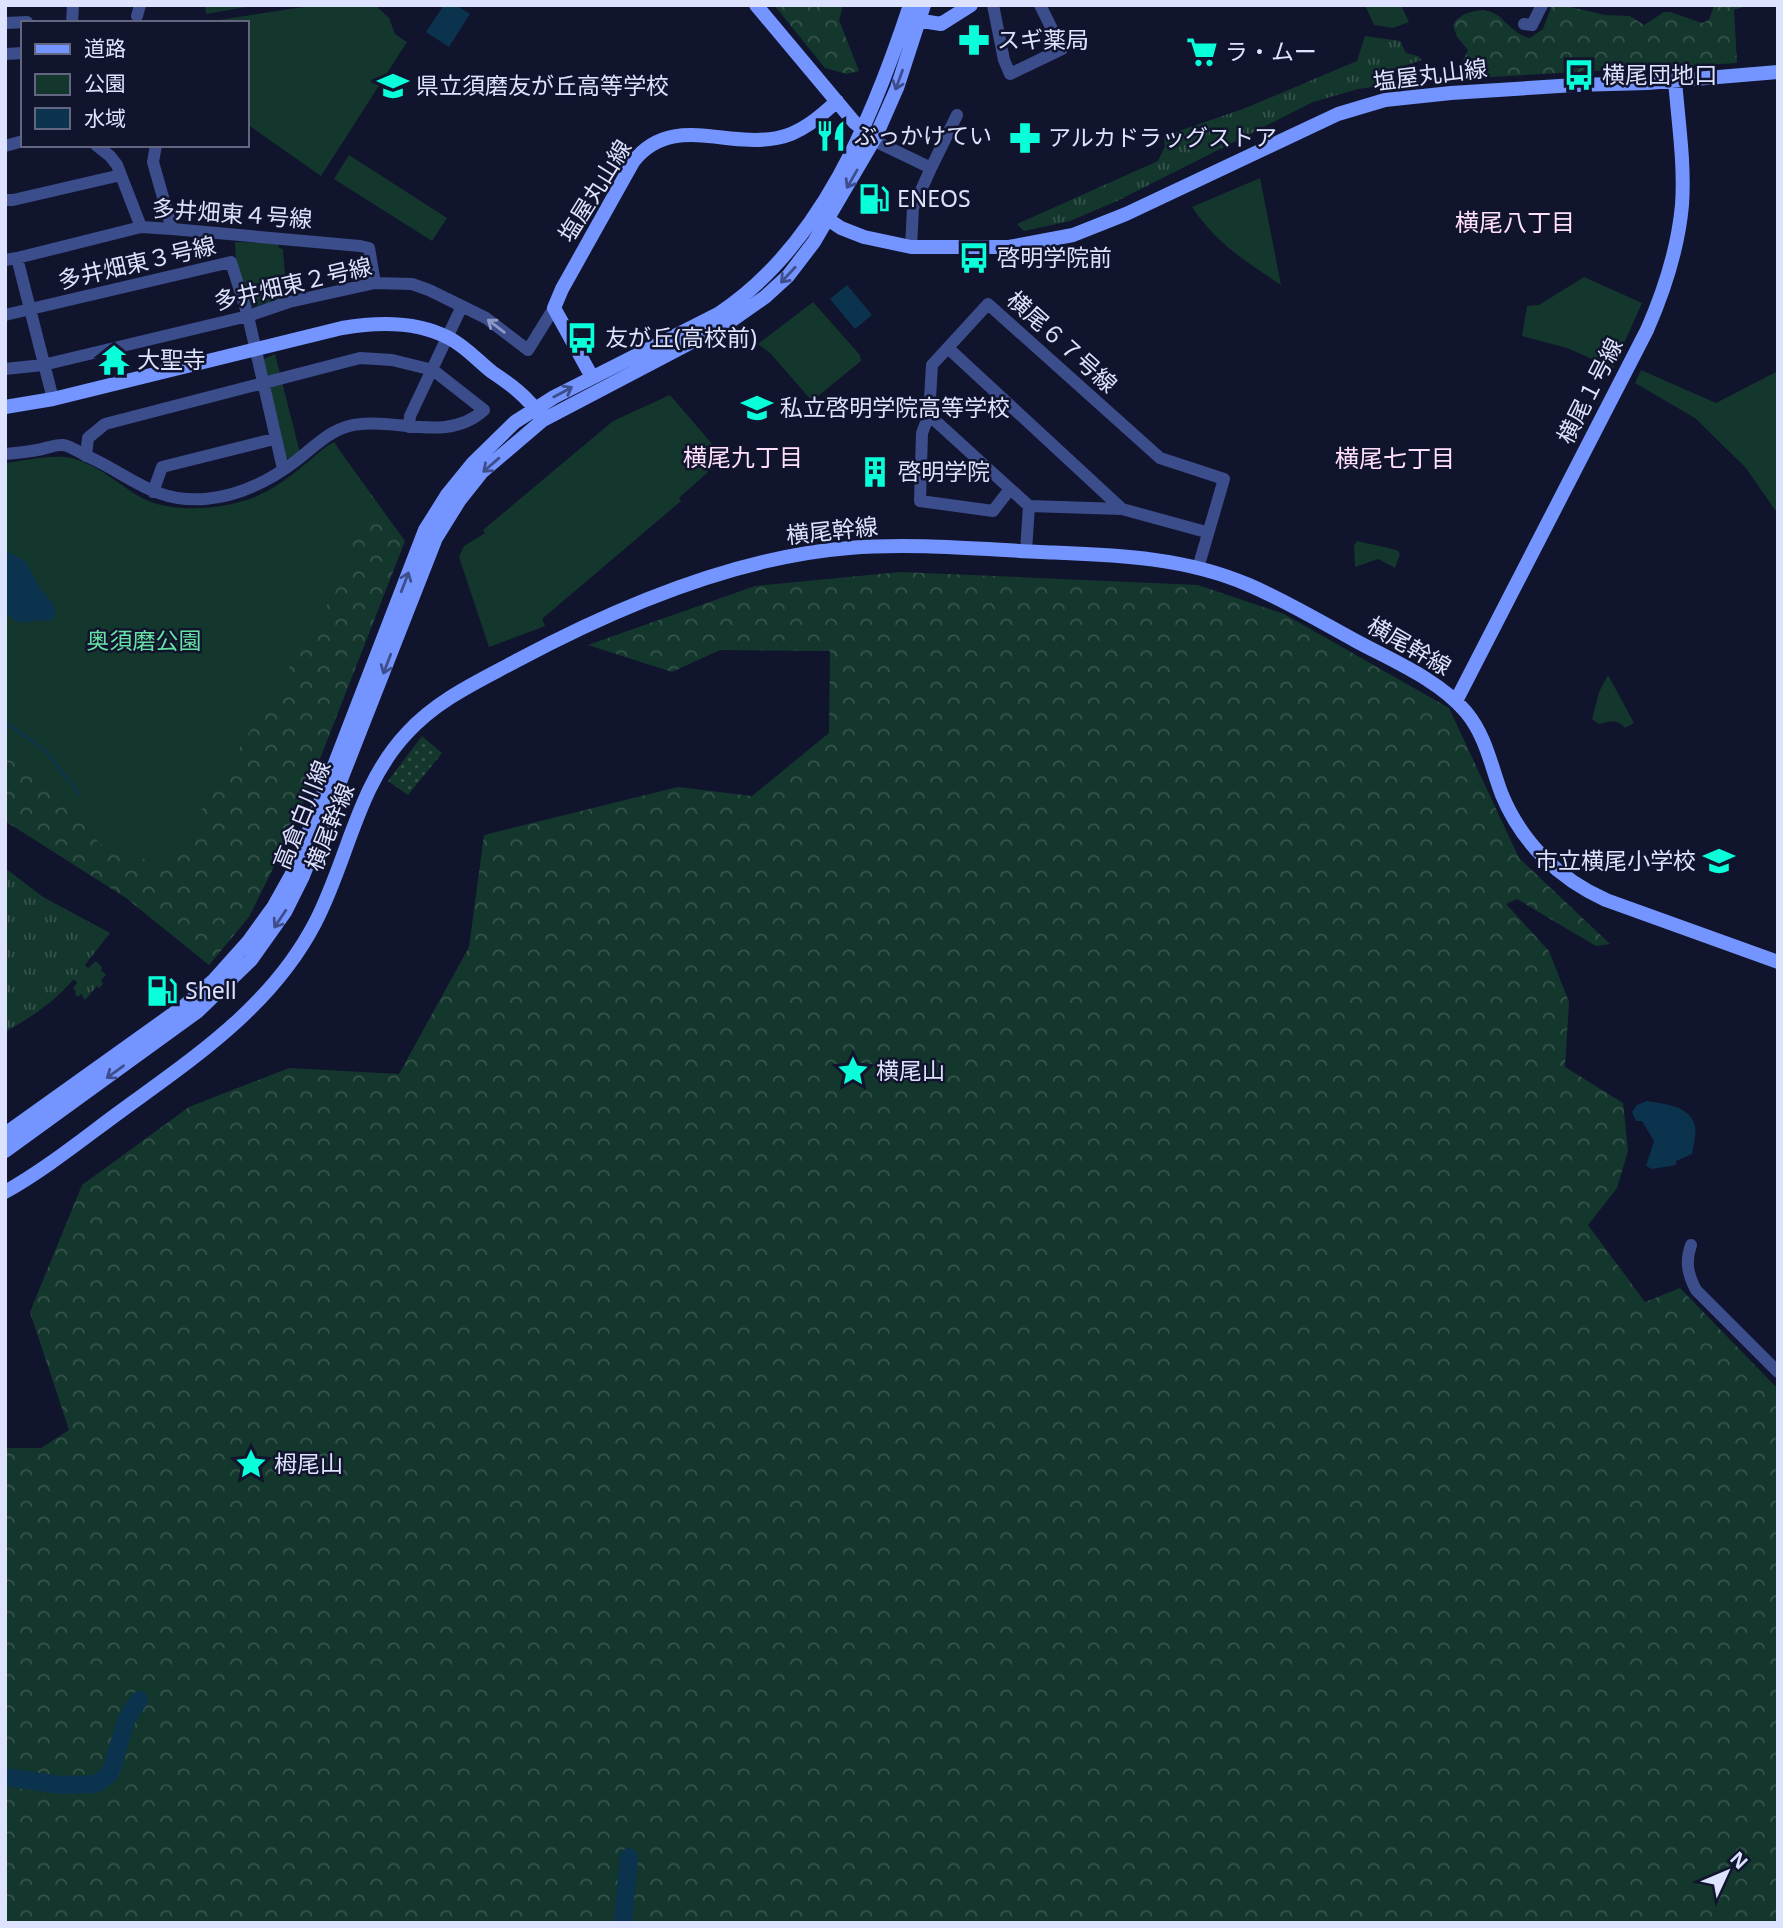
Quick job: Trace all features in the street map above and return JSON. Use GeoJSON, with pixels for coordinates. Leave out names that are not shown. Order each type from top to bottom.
{"type":"FeatureCollection","features":[{"type":"Feature","properties":{"kind":"street"},"geometry":{"type":"LineString","coordinates":[[756,5],[837,101],[869,134],[881,144],[931,168]]}},
{"type":"Feature","properties":{"kind":"street"},"geometry":{"type":"LineString","coordinates":[[5,407],[53,399],[368,323],[413,326],[449,338],[509,384],[539,414],[730,306],[769,272],[822,215],[869,134],[881,89],[911,15],[924,5]]}},
{"type":"Feature","properties":{"kind":"street"},"geometry":{"type":"LineString","coordinates":[[911,15],[933,24],[944,23],[971,5]]}},
{"type":"Feature","properties":{"kind":"street"},"geometry":{"type":"LineString","coordinates":[[993,5],[1004,60],[1010,74],[1062,49],[1040,5]]}},
{"type":"Feature","properties":{"kind":"street"},"geometry":{"type":"LineString","coordinates":[[1524,24],[1532,25],[1542,5]]}},
{"type":"Feature","properties":{"kind":"street"},"geometry":{"type":"LineString","coordinates":[[5,12],[6,23]]}},
{"type":"Feature","properties":{"kind":"street","name":"塩屋丸山線"},"geometry":{"type":"LineString","coordinates":[[822,215],[841,228],[864,237],[911,247],[1009,247],[1073,235],[1126,214],[1338,114],[1385,100],[1437,94],[1778,72]]}},
{"type":"Feature","properties":{"kind":"street","name":"横尾１号線"},"geometry":{"type":"LineString","coordinates":[[1456,701],[1647,330],[1667,283],[1682,202],[1675,80]]}},
{"type":"Feature","properties":{"kind":"street","name":"塩屋丸山線"},"geometry":{"type":"LineString","coordinates":[[554,309],[562,289],[633,162],[643,149],[654,141],[678,135],[776,138],[802,128],[837,101]]}},
{"type":"Feature","properties":{"kind":"street"},"geometry":{"type":"LineString","coordinates":[[911,247],[913,208],[957,115]]}},
{"type":"Feature","properties":{"kind":"street"},"geometry":{"type":"LineString","coordinates":[[99,147],[110,156],[121,175],[141,228]]}},
{"type":"Feature","properties":{"kind":"street"},"geometry":{"type":"LineString","coordinates":[[156,147],[153,162],[172,229]]}},
{"type":"Feature","properties":{"kind":"street"},"geometry":{"type":"LineString","coordinates":[[5,200],[121,175]]}},
{"type":"Feature","properties":{"kind":"street","name":"多井畑東４号線"},"geometry":{"type":"LineString","coordinates":[[11,259],[141,228],[172,229],[369,248],[375,283]]}},
{"type":"Feature","properties":{"kind":"street"},"geometry":{"type":"LineString","coordinates":[[11,259],[31,310],[53,399]]}},
{"type":"Feature","properties":{"kind":"street","name":"多井畑東３号線"},"geometry":{"type":"LineString","coordinates":[[5,315],[231,262],[248,316],[282,469]]}},
{"type":"Feature","properties":{"kind":"street","name":"多井畑東２号線"},"geometry":{"type":"LineString","coordinates":[[5,369],[43,365],[248,316],[289,302],[375,283],[412,284],[485,318],[528,350],[554,309]]}},
{"type":"Feature","properties":{"kind":"street","name":"横尾６７号線"},"geometry":{"type":"LineString","coordinates":[[1010,489],[993,512],[920,501],[922,433],[929,415],[932,365],[988,304],[1160,458],[1224,479],[1206,532],[1198,568]]}},
{"type":"Feature","properties":{"kind":"street"},"geometry":{"type":"LineString","coordinates":[[409,426],[410,416],[462,306]]}},
{"type":"Feature","properties":{"kind":"street"},"geometry":{"type":"LineString","coordinates":[[554,309],[596,383]]}},
{"type":"Feature","properties":{"kind":"street"},"geometry":{"type":"LineString","coordinates":[[948,348],[1122,509]]}},
{"type":"Feature","properties":{"kind":"street"},"geometry":{"type":"LineString","coordinates":[[5,454],[64,445],[86,456],[106,464],[128,481],[153,492],[193,499],[228,495],[248,489],[282,469],[327,435],[345,426],[377,424],[452,427],[476,417],[484,410],[433,370],[392,360],[360,358],[105,424],[88,438],[86,456]]}},
{"type":"Feature","properties":{"kind":"street","name":"高倉白川線"},"geometry":{"type":"LineString","coordinates":[[5,1134],[184,1006],[214,980],[248,942],[274,906],[293,872],[425,530],[447,495],[473,463],[515,422],[539,414]]}},
{"type":"Feature","properties":{"kind":"street","name":"高倉白川線"},"geometry":{"type":"LineString","coordinates":[[5,1151],[198,1011],[258,950],[285,912],[303,876],[436,538],[459,501],[482,472],[539,414]]}},
{"type":"Feature","properties":{"kind":"street"},"geometry":{"type":"LineString","coordinates":[[929,415],[1029,506],[1122,509],[1206,532]]}},
{"type":"Feature","properties":{"kind":"street"},"geometry":{"type":"LineString","coordinates":[[153,492],[162,467],[274,439]]}},
{"type":"Feature","properties":{"kind":"street"},"geometry":{"type":"LineString","coordinates":[[1026,551],[1029,506]]}},
{"type":"Feature","properties":{"kind":"street","name":"横尾幹線"},"geometry":{"type":"LineString","coordinates":[[5,1192],[210,1046],[269,990],[300,949],[314,924],[370,786],[383,762],[421,719],[466,687],[570,632],[694,582],[795,555],[848,548],[1026,551],[1139,557],[1198,568],[1228,577],[1269,595],[1418,675],[1456,701],[1480,732],[1501,793],[1514,819],[1531,844],[1564,876],[1606,900],[1778,962]]}},
{"type":"Feature","properties":{"kind":"street"},"geometry":{"type":"LineString","coordinates":[[1691,1245],[1687,1257],[1689,1276],[1696,1290],[1778,1372]]}},
{"type":"Feature","properties":{"kind":"green space"},"geometry":{"type":"Polygon","coordinates":[[[205,5],[257,5],[206,14],[205,5]]]}},
{"type":"Feature","properties":{"kind":"green space"},"geometry":{"type":"Polygon","coordinates":[[[317,5],[375,5],[389,18],[395,34],[407,42],[321,176],[248,125],[248,21],[212,21],[317,5]]]}},
{"type":"Feature","properties":{"kind":"green space"},"geometry":{"type":"Polygon","coordinates":[[[774,5],[843,5],[839,20],[859,71],[847,74],[825,68],[774,5]]]}},
{"type":"Feature","properties":{"kind":"green space"},"geometry":{"type":"Polygon","coordinates":[[[1365,5],[1401,5],[1409,22],[1393,28],[1374,25],[1365,5]]]}},
{"type":"Feature","properties":{"kind":"green space"},"geometry":{"type":"Polygon","coordinates":[[[1552,5],[1605,15],[1630,16],[1644,25],[1664,12],[1702,23],[1709,20],[1714,5],[1749,5],[1734,10],[1737,63],[1455,79],[1468,50],[1457,37],[1453,25],[1456,20],[1471,12],[1490,12],[1515,31],[1530,38],[1543,29],[1552,5]]]}},
{"type":"Feature","properties":{"kind":"green space"},"geometry":{"type":"Polygon","coordinates":[[[1365,36],[1400,41],[1406,53],[1422,60],[1389,71],[1393,84],[1358,89],[1313,102],[1117,201],[1070,221],[1024,231],[1017,224],[1158,161],[1165,146],[1164,136],[1243,109],[1357,61],[1365,36]]]}},
{"type":"Feature","properties":{"kind":"green space"},"geometry":{"type":"Polygon","coordinates":[[[349,155],[447,218],[432,241],[334,179],[349,155]]]}},
{"type":"Feature","properties":{"kind":"green space"},"geometry":{"type":"Polygon","coordinates":[[[1260,178],[1281,285],[1222,242],[1192,207],[1260,178]]]}},
{"type":"Feature","properties":{"kind":"green space"},"geometry":{"type":"Polygon","coordinates":[[[235,242],[278,243],[279,248],[283,249],[290,298],[251,307],[236,263],[235,242]]]}},
{"type":"Feature","properties":{"kind":"green space"},"geometry":{"type":"Polygon","coordinates":[[[1584,277],[1642,303],[1613,368],[1567,348],[1522,336],[1527,306],[1539,305],[1584,277]]]}},
{"type":"Feature","properties":{"kind":"green space"},"geometry":{"type":"Polygon","coordinates":[[[813,302],[860,355],[861,361],[812,401],[770,353],[758,344],[813,302]]]}},
{"type":"Feature","properties":{"kind":"green space"},"geometry":{"type":"Polygon","coordinates":[[[275,354],[300,453],[291,459],[284,457],[261,360],[275,354]]]}},
{"type":"Feature","properties":{"kind":"green space"},"geometry":{"type":"Polygon","coordinates":[[[1641,370],[1716,403],[1778,371],[1778,514],[1745,467],[1695,418],[1635,383],[1641,370]]]}},
{"type":"Feature","properties":{"kind":"green space"},"geometry":{"type":"Polygon","coordinates":[[[670,395],[719,452],[704,466],[708,472],[679,498],[681,501],[542,619],[545,626],[489,647],[459,557],[464,546],[485,533],[483,530],[613,421],[670,395]]]}},
{"type":"Feature","properties":{"kind":"green space","name":"奥須磨公園"},"geometry":{"type":"Polygon","coordinates":[[[334,442],[382,512],[356,531],[348,553],[345,576],[177,850],[154,862],[106,850],[34,763],[5,746],[5,463],[67,457],[85,462],[156,504],[200,508],[243,501],[261,494],[287,479],[334,442]]]}},
{"type":"Feature","properties":{"kind":"green space","name":"奥須磨公園"},"geometry":{"type":"Polygon","coordinates":[[[342,454],[405,541],[293,828],[249,917],[209,965],[126,898],[5,821],[5,623],[145,581],[307,491],[342,454]]]}},
{"type":"Feature","properties":{"kind":"green space"},"geometry":{"type":"Polygon","coordinates":[[[1357,541],[1397,550],[1400,554],[1395,568],[1378,559],[1355,567],[1354,546],[1357,541]]]}},
{"type":"Feature","properties":{"kind":"green space"},"geometry":{"type":"Polygon","coordinates":[[[901,572],[1198,585],[1284,614],[1449,708],[1519,858],[1610,944],[1596,946],[1517,899],[1506,904],[1549,951],[1569,1002],[1565,1067],[1623,1103],[1628,1151],[1617,1188],[1588,1225],[1645,1302],[1680,1288],[1778,1389],[1778,1923],[5,1923],[5,1448],[41,1448],[69,1430],[30,1312],[82,1185],[189,1107],[289,1068],[399,1074],[469,947],[484,835],[678,787],[752,796],[829,733],[830,651],[720,650],[672,672],[588,645],[755,586],[901,572]]]}},
{"type":"Feature","properties":{"kind":"green space"},"geometry":{"type":"Polygon","coordinates":[[[1608,675],[1634,723],[1625,728],[1616,722],[1599,724],[1592,719],[1599,692],[1608,675]]]}},
{"type":"Feature","properties":{"kind":"green space"},"geometry":{"type":"Polygon","coordinates":[[[422,736],[442,753],[408,795],[388,781],[422,736]]]}},
{"type":"Feature","properties":{"kind":"green space"},"geometry":{"type":"Polygon","coordinates":[[[5,868],[43,897],[110,933],[85,965],[88,968],[96,961],[102,967],[101,970],[106,975],[99,988],[97,986],[85,1000],[81,994],[78,997],[75,994],[73,988],[77,983],[74,979],[59,995],[5,1032],[5,868]]]}},
{"type":"Feature","properties":{"kind":"water"},"geometry":{"type":"Polygon","coordinates":[[[444,5],[456,5],[470,14],[449,47],[426,32],[444,5]]]}},
{"type":"Feature","properties":{"kind":"water"},"geometry":{"type":"Polygon","coordinates":[[[847,285],[872,315],[855,329],[830,299],[847,285]]]}},
{"type":"Feature","properties":{"kind":"water"},"geometry":{"type":"Polygon","coordinates":[[[5,550],[26,562],[54,606],[56,616],[50,621],[21,622],[5,613],[5,550]]]}},
{"type":"Feature","properties":{"kind":"water"},"geometry":{"type":"Polygon","coordinates":[[[1647,1101],[1675,1107],[1692,1119],[1696,1132],[1692,1154],[1676,1161],[1676,1165],[1652,1169],[1646,1166],[1654,1141],[1642,1121],[1636,1121],[1632,1112],[1637,1105],[1647,1101]]]}},
{"type":"Feature","properties":{"kind":"waterway"},"geometry":{"type":"LineString","coordinates":[[5,722],[45,750],[79,794]]}},
{"type":"Feature","properties":{"kind":"waterway"},"geometry":{"type":"LineString","coordinates":[[5,1777],[60,1785],[96,1784],[110,1774],[127,1718],[139,1700]]}},
{"type":"Feature","properties":{"kind":"waterway"},"geometry":{"type":"LineString","coordinates":[[623,1923],[629,1857]]}},
{"type":"Feature","properties":{"kind":"place","name":"スギ薬局"},"geometry":{"type":"Point","coordinates":[974,40]}},
{"type":"Feature","properties":{"kind":"place","name":"ラ・ムー"},"geometry":{"type":"Point","coordinates":[1202,52]}},
{"type":"Feature","properties":{"kind":"place","name":"横尾団地口"},"geometry":{"type":"Point","coordinates":[1579,75]}},
{"type":"Feature","properties":{"kind":"place","name":"県立須磨友が丘高等学校"},"geometry":{"type":"Point","coordinates":[393,86]}},
{"type":"Feature","properties":{"kind":"place","name":"ぶっかけてい"},"geometry":{"type":"Point","coordinates":[831,136]}},
{"type":"Feature","properties":{"kind":"place","name":"アルカドラッグストア"},"geometry":{"type":"Point","coordinates":[1025,138]}},
{"type":"Feature","properties":{"kind":"place","name":"ENEOS"},"geometry":{"type":"Point","coordinates":[874,199]}},
{"type":"Feature","properties":{"kind":"place","name":"啓明学院前"},"geometry":{"type":"Point","coordinates":[974,258]}},
{"type":"Feature","properties":{"kind":"place","name":"友が丘(高校前)"},"geometry":{"type":"Point","coordinates":[582,338]}},
{"type":"Feature","properties":{"kind":"place","name":"大聖寺"},"geometry":{"type":"Point","coordinates":[114,360]}},
{"type":"Feature","properties":{"kind":"place","name":"私立啓明学院高等学校"},"geometry":{"type":"Point","coordinates":[757,408]}},
{"type":"Feature","properties":{"kind":"place","name":"啓明学院"},"geometry":{"type":"Point","coordinates":[875,472]}},
{"type":"Feature","properties":{"kind":"place","name":"市立横尾小学校"},"geometry":{"type":"Point","coordinates":[1719,861]}},
{"type":"Feature","properties":{"kind":"place","name":"Shell"},"geometry":{"type":"Point","coordinates":[162,991]}},
{"type":"Feature","properties":{"kind":"place","name":"横尾山"},"geometry":{"type":"Point","coordinates":[853,1071]}},
{"type":"Feature","properties":{"kind":"place","name":"栂尾山"},"geometry":{"type":"Point","coordinates":[251,1464]}},
{"type":"Feature","properties":{"kind":"district","name":"横尾八丁目"},"geometry":{"type":"Point","coordinates":[1515,223]}},
{"type":"Feature","properties":{"kind":"district","name":"横尾九丁目"},"geometry":{"type":"Point","coordinates":[743,458]}},
{"type":"Feature","properties":{"kind":"district","name":"横尾七丁目"},"geometry":{"type":"Point","coordinates":[1395,459]}}]}
